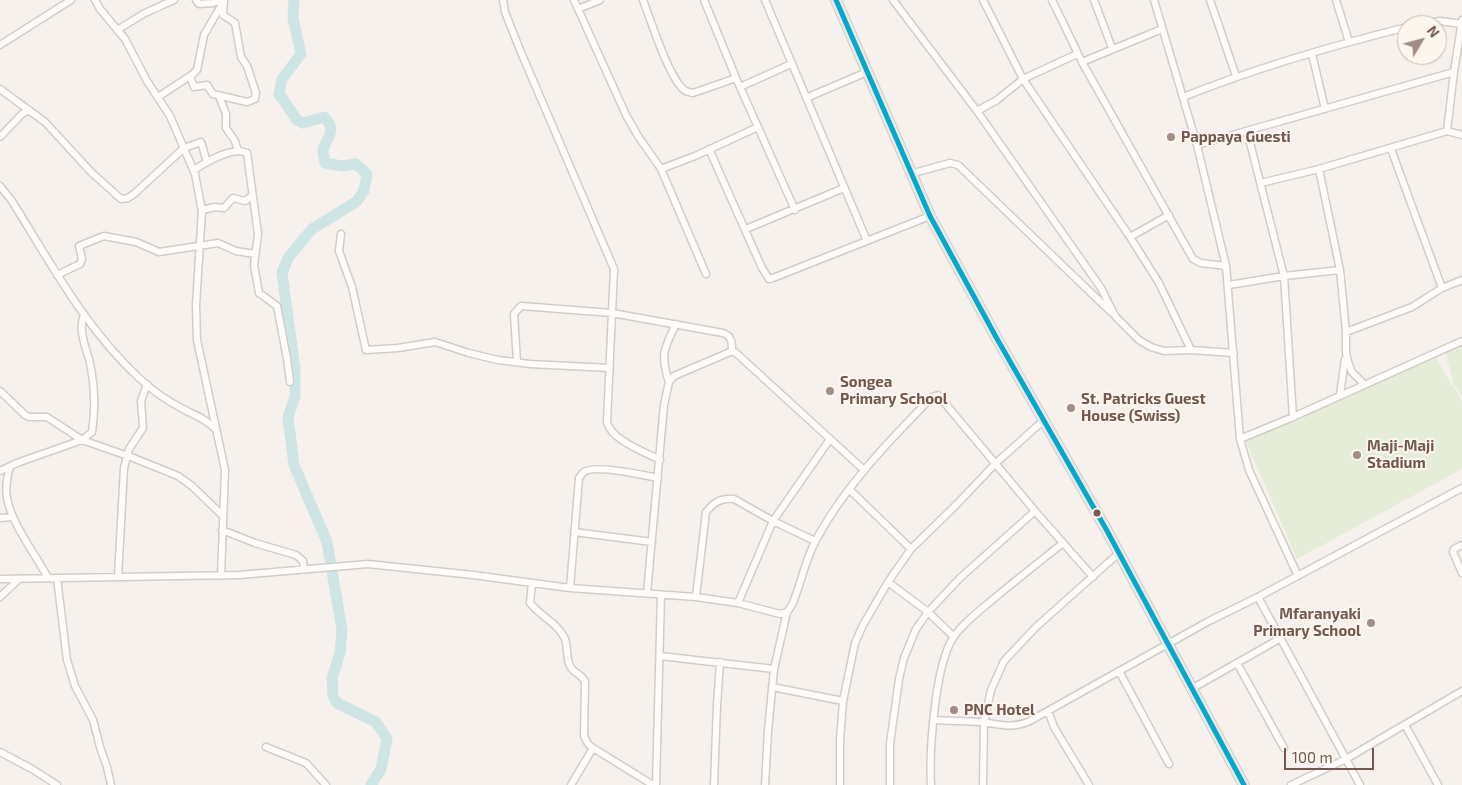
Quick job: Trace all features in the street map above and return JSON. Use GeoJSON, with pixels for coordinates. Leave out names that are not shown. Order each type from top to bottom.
{"type":"FeatureCollection","features":[{"type":"Feature","properties":{"kind":"highway"},"geometry":{"type":"LineString","coordinates":[[836,0],[910,174],[930,216],[996,337],[1119,553],[1244,785]]}},
{"type":"Feature","properties":{"kind":"street"},"geometry":{"type":"LineString","coordinates":[[0,45],[71,0]]}},
{"type":"Feature","properties":{"kind":"street"},"geometry":{"type":"LineString","coordinates":[[95,0],[125,39],[147,81],[170,116],[194,170],[202,210],[196,305],[198,340],[225,470],[221,576]]}},
{"type":"Feature","properties":{"kind":"street"},"geometry":{"type":"LineString","coordinates":[[117,30],[145,13],[174,0]]}},
{"type":"Feature","properties":{"kind":"street"},"geometry":{"type":"LineString","coordinates":[[196,0],[198,4],[223,0]]}},
{"type":"Feature","properties":{"kind":"street"},"geometry":{"type":"LineString","coordinates":[[158,97],[196,70],[204,35],[223,0]]}},
{"type":"Feature","properties":{"kind":"street"},"geometry":{"type":"LineString","coordinates":[[190,76],[194,87],[207,85],[213,94],[247,102],[255,99],[256,94],[247,66],[241,57],[235,23],[223,15],[223,0]]}},
{"type":"Feature","properties":{"kind":"street"},"geometry":{"type":"LineString","coordinates":[[504,0],[505,12],[614,269],[607,422],[609,428],[615,436],[660,460]]}},
{"type":"Feature","properties":{"kind":"street"},"geometry":{"type":"LineString","coordinates":[[574,0],[626,115],[638,136],[662,169],[706,274]]}},
{"type":"Feature","properties":{"kind":"street"},"geometry":{"type":"LineString","coordinates":[[578,10],[600,0]]}},
{"type":"Feature","properties":{"kind":"street"},"geometry":{"type":"LineString","coordinates":[[644,0],[671,70],[683,89],[693,93],[736,78]]}},
{"type":"Feature","properties":{"kind":"street"},"geometry":{"type":"LineString","coordinates":[[704,0],[794,210]]}},
{"type":"Feature","properties":{"kind":"street"},"geometry":{"type":"LineString","coordinates":[[765,0],[867,241]]}},
{"type":"Feature","properties":{"kind":"street"},"geometry":{"type":"LineString","coordinates":[[893,0],[977,111],[1097,282],[1115,316]]}},
{"type":"Feature","properties":{"kind":"street"},"geometry":{"type":"LineString","coordinates":[[983,0],[1023,80],[1130,237],[1159,283],[1191,350]]}},
{"type":"Feature","properties":{"kind":"street"},"geometry":{"type":"LineString","coordinates":[[1052,0],[1077,54],[1193,259],[1201,263],[1226,266]]}},
{"type":"Feature","properties":{"kind":"street"},"geometry":{"type":"LineString","coordinates":[[1094,0],[1112,48]]}},
{"type":"Feature","properties":{"kind":"street"},"geometry":{"type":"LineString","coordinates":[[1154,0],[1197,145],[1226,266],[1240,438],[1249,470],[1298,576]]}},
{"type":"Feature","properties":{"kind":"street"},"geometry":{"type":"LineString","coordinates":[[1210,0],[1236,76]]}},
{"type":"Feature","properties":{"kind":"street"},"geometry":{"type":"LineString","coordinates":[[1336,0],[1348,42]]}},
{"type":"Feature","properties":{"kind":"street"},"geometry":{"type":"LineString","coordinates":[[1447,22],[1462,23],[1447,131]]}},
{"type":"Feature","properties":{"kind":"street"},"geometry":{"type":"LineString","coordinates":[[1082,62],[1112,48],[1162,29]]}},
{"type":"Feature","properties":{"kind":"street"},"geometry":{"type":"LineString","coordinates":[[1183,97],[1236,76],[1348,42],[1397,30]]}},
{"type":"Feature","properties":{"kind":"street"},"geometry":{"type":"LineString","coordinates":[[977,111],[997,100],[1023,80],[1077,54]]}},
{"type":"Feature","properties":{"kind":"street"},"geometry":{"type":"LineString","coordinates":[[1312,54],[1324,109]]}},
{"type":"Feature","properties":{"kind":"street"},"geometry":{"type":"LineString","coordinates":[[740,87],[791,64]]}},
{"type":"Feature","properties":{"kind":"street"},"geometry":{"type":"LineString","coordinates":[[806,98],[866,72]]}},
{"type":"Feature","properties":{"kind":"street"},"geometry":{"type":"LineString","coordinates":[[1197,145],[1454,72]]}},
{"type":"Feature","properties":{"kind":"street"},"geometry":{"type":"LineString","coordinates":[[0,89],[55,132],[92,173],[122,198],[128,198],[134,194],[184,148],[201,142],[207,162]]}},
{"type":"Feature","properties":{"kind":"street"},"geometry":{"type":"LineString","coordinates":[[219,96],[226,114],[226,128],[235,141],[238,151]]}},
{"type":"Feature","properties":{"kind":"street"},"geometry":{"type":"LineString","coordinates":[[0,136],[22,114],[29,110]]}},
{"type":"Feature","properties":{"kind":"street"},"geometry":{"type":"LineString","coordinates":[[662,169],[758,127]]}},
{"type":"Feature","properties":{"kind":"street"},"geometry":{"type":"LineString","coordinates":[[1247,131],[1284,276],[1293,417]]}},
{"type":"Feature","properties":{"kind":"street"},"geometry":{"type":"LineString","coordinates":[[1261,183],[1392,149],[1447,131],[1462,135]]}},
{"type":"Feature","properties":{"kind":"street"},"geometry":{"type":"LineString","coordinates":[[552,145],[555,133]]}},
{"type":"Feature","properties":{"kind":"street"},"geometry":{"type":"LineString","coordinates":[[710,149],[762,268],[769,279],[930,216]]}},
{"type":"Feature","properties":{"kind":"street"},"geometry":{"type":"LineString","coordinates":[[1392,149],[1442,288]]}},
{"type":"Feature","properties":{"kind":"street"},"geometry":{"type":"LineString","coordinates":[[194,170],[230,152],[242,150],[247,153],[258,234],[254,265],[259,292],[277,306],[288,358],[290,382]]}},
{"type":"Feature","properties":{"kind":"street"},"geometry":{"type":"LineString","coordinates":[[910,174],[950,163],[958,166],[1139,340],[1150,348],[1234,354]]}},
{"type":"Feature","properties":{"kind":"street"},"geometry":{"type":"LineString","coordinates":[[1319,169],[1340,270],[1346,332],[1346,353],[1340,395]]}},
{"type":"Feature","properties":{"kind":"street"},"geometry":{"type":"LineString","coordinates":[[0,186],[12,201],[57,275],[84,314],[112,348],[147,384],[182,409],[212,425],[217,432]]}},
{"type":"Feature","properties":{"kind":"street"},"geometry":{"type":"LineString","coordinates":[[746,230],[844,188]]}},
{"type":"Feature","properties":{"kind":"street"},"geometry":{"type":"LineString","coordinates":[[202,210],[215,207],[224,208],[232,198],[245,200],[252,196]]}},
{"type":"Feature","properties":{"kind":"street"},"geometry":{"type":"LineString","coordinates":[[1130,237],[1169,215]]}},
{"type":"Feature","properties":{"kind":"street"},"geometry":{"type":"LineString","coordinates":[[341,234],[339,252],[352,287],[366,350],[392,349],[435,342],[469,353],[517,362],[610,368]]}},
{"type":"Feature","properties":{"kind":"street"},"geometry":{"type":"LineString","coordinates":[[57,275],[80,264],[82,259],[79,246],[104,236],[136,242],[163,252],[199,245],[218,244],[236,251],[255,254]]}},
{"type":"Feature","properties":{"kind":"street"},"geometry":{"type":"LineString","coordinates":[[1229,285],[1284,276],[1340,270]]}},
{"type":"Feature","properties":{"kind":"street"},"geometry":{"type":"LineString","coordinates":[[1346,332],[1412,307],[1442,288],[1462,280]]}},
{"type":"Feature","properties":{"kind":"street"},"geometry":{"type":"LineString","coordinates":[[517,362],[514,314],[521,306],[612,313],[727,334],[732,340],[732,351]]}},
{"type":"Feature","properties":{"kind":"street"},"geometry":{"type":"LineString","coordinates":[[0,471],[82,440],[92,432],[94,385],[84,342],[82,327],[84,314]]}},
{"type":"Feature","properties":{"kind":"street"},"geometry":{"type":"LineString","coordinates":[[670,382],[664,365],[664,346],[676,324]]}},
{"type":"Feature","properties":{"kind":"street"},"geometry":{"type":"LineString","coordinates":[[1240,438],[1293,417],[1462,341]]}},
{"type":"Feature","properties":{"kind":"street"},"geometry":{"type":"LineString","coordinates":[[647,593],[664,404],[670,382],[678,374],[732,351],[738,354],[864,470]]}},
{"type":"Feature","properties":{"kind":"street"},"geometry":{"type":"LineString","coordinates":[[1346,353],[1352,372],[1364,384]]}},
{"type":"Feature","properties":{"kind":"street"},"geometry":{"type":"LineString","coordinates":[[118,577],[124,468],[129,449],[143,428],[141,401],[147,384]]}},
{"type":"Feature","properties":{"kind":"street"},"geometry":{"type":"LineString","coordinates":[[0,391],[29,417],[47,417],[82,440],[178,476],[192,486],[222,515]]}},
{"type":"Feature","properties":{"kind":"street"},"geometry":{"type":"LineString","coordinates":[[765,785],[774,669],[787,612],[796,597],[815,541],[849,489],[864,470],[935,395],[940,396],[1035,511],[1093,577]]}},
{"type":"Feature","properties":{"kind":"street"},"geometry":{"type":"LineString","coordinates":[[840,785],[842,701],[855,643],[863,625],[888,582],[911,549],[996,463],[1044,420]]}},
{"type":"Feature","properties":{"kind":"street"},"geometry":{"type":"LineString","coordinates":[[738,603],[773,521],[830,439]]}},
{"type":"Feature","properties":{"kind":"street"},"geometry":{"type":"LineString","coordinates":[[10,467],[6,498],[13,517],[48,578]]}},
{"type":"Feature","properties":{"kind":"street"},"geometry":{"type":"LineString","coordinates":[[570,588],[579,478],[584,471],[608,469],[658,478]]}},
{"type":"Feature","properties":{"kind":"street"},"geometry":{"type":"LineString","coordinates":[[934,720],[984,722],[1000,726],[1018,726],[1209,620],[1258,597],[1462,488]]}},
{"type":"Feature","properties":{"kind":"street"},"geometry":{"type":"LineString","coordinates":[[849,489],[911,549]]}},
{"type":"Feature","properties":{"kind":"street"},"geometry":{"type":"LineString","coordinates":[[696,597],[706,512],[713,503],[727,498],[734,498],[773,521],[815,541]]}},
{"type":"Feature","properties":{"kind":"street"},"geometry":{"type":"LineString","coordinates":[[890,785],[890,744],[899,679],[904,658],[916,629],[928,612],[960,578],[1035,511]]}},
{"type":"Feature","properties":{"kind":"street"},"geometry":{"type":"LineString","coordinates":[[0,518],[13,517]]}},
{"type":"Feature","properties":{"kind":"street"},"geometry":{"type":"LineString","coordinates":[[222,530],[255,543],[296,555],[303,561],[304,569]]}},
{"type":"Feature","properties":{"kind":"street"},"geometry":{"type":"LineString","coordinates":[[574,532],[652,542]]}},
{"type":"Feature","properties":{"kind":"street"},"geometry":{"type":"LineString","coordinates":[[931,785],[930,771],[934,720],[945,652],[954,637],[976,614],[1063,543]]}},
{"type":"Feature","properties":{"kind":"street"},"geometry":{"type":"LineString","coordinates":[[1462,545],[1452,552],[1462,573]]}},
{"type":"Feature","properties":{"kind":"street"},"geometry":{"type":"LineString","coordinates":[[984,785],[984,722],[990,690],[1004,660],[1119,553]]}},
{"type":"Feature","properties":{"kind":"street"},"geometry":{"type":"LineString","coordinates":[[0,579],[221,576],[368,564],[570,588],[696,597],[738,603],[780,614],[787,612]]}},
{"type":"Feature","properties":{"kind":"street"},"geometry":{"type":"LineString","coordinates":[[57,578],[67,660],[75,686],[93,720],[111,785]]}},
{"type":"Feature","properties":{"kind":"street"},"geometry":{"type":"LineString","coordinates":[[0,597],[19,579]]}},
{"type":"Feature","properties":{"kind":"street"},"geometry":{"type":"LineString","coordinates":[[888,582],[928,612],[954,637]]}},
{"type":"Feature","properties":{"kind":"street"},"geometry":{"type":"LineString","coordinates":[[532,583],[530,603],[537,612],[560,630],[565,639],[570,666],[583,677],[585,682],[584,736],[588,744],[655,785],[661,595]]}},
{"type":"Feature","properties":{"kind":"street"},"geometry":{"type":"LineString","coordinates":[[1258,597],[1360,785]]}},
{"type":"Feature","properties":{"kind":"street"},"geometry":{"type":"LineString","coordinates":[[1193,688],[1281,638]]}},
{"type":"Feature","properties":{"kind":"street"},"geometry":{"type":"LineString","coordinates":[[660,656],[774,669]]}},
{"type":"Feature","properties":{"kind":"street"},"geometry":{"type":"LineString","coordinates":[[714,785],[720,662]]}},
{"type":"Feature","properties":{"kind":"street"},"geometry":{"type":"LineString","coordinates":[[1236,663],[1284,748]]}},
{"type":"Feature","properties":{"kind":"street"},"geometry":{"type":"LineString","coordinates":[[1119,670],[1169,764]]}},
{"type":"Feature","properties":{"kind":"street"},"geometry":{"type":"LineString","coordinates":[[772,687],[842,701]]}},
{"type":"Feature","properties":{"kind":"street"},"geometry":{"type":"LineString","coordinates":[[1291,785],[1346,759],[1462,691]]}},
{"type":"Feature","properties":{"kind":"street"},"geometry":{"type":"LineString","coordinates":[[1048,711],[1054,727],[1089,785]]}},
{"type":"Feature","properties":{"kind":"street"},"geometry":{"type":"LineString","coordinates":[[1405,725],[1438,785]]}},
{"type":"Feature","properties":{"kind":"street"},"geometry":{"type":"LineString","coordinates":[[266,747],[306,763],[326,785]]}},
{"type":"Feature","properties":{"kind":"street"},"geometry":{"type":"LineString","coordinates":[[571,785],[594,748]]}},
{"type":"Feature","properties":{"kind":"street"},"geometry":{"type":"LineString","coordinates":[[0,752],[57,785]]}},
{"type":"Feature","properties":{"kind":"green space"},"geometry":{"type":"Polygon","coordinates":[[[1462,340],[1462,397],[1454,385],[1444,348],[1462,340]]]}},
{"type":"Feature","properties":{"kind":"green space","name":"Maji-Maji Stadium"},"geometry":{"type":"Polygon","coordinates":[[[1432,351],[1462,401],[1462,469],[1297,559],[1245,440],[1386,375],[1432,351]]]}},
{"type":"Feature","properties":{"kind":"waterway"},"geometry":{"type":"LineString","coordinates":[[294,0],[293,18],[301,54],[282,79],[279,94],[297,120],[303,123],[324,117],[328,122],[331,130],[323,151],[325,163],[342,166],[356,164],[367,174],[364,191],[356,202],[312,229],[288,258],[282,273],[295,369],[295,397],[288,417],[294,465],[327,542],[342,630],[340,653],[332,678],[333,696],[337,703],[376,722],[387,739],[381,769],[371,785]]}},
{"type":"Feature","properties":{"kind":"transit line"},"geometry":{"type":"LineString","coordinates":[[836,0],[930,216],[996,337],[1106,529],[1244,785]]}},
{"type":"Feature","properties":{"kind":"place","name":"Pappaya Guesti"},"geometry":{"type":"Point","coordinates":[1171,137]}},
{"type":"Feature","properties":{"kind":"place","name":"Songea Primary School"},"geometry":{"type":"Point","coordinates":[830,391]}},
{"type":"Feature","properties":{"kind":"place","name":"St. Patricks Guest House (Swiss)"},"geometry":{"type":"Point","coordinates":[1071,408]}},
{"type":"Feature","properties":{"kind":"place","name":"Maji-Maji Stadium"},"geometry":{"type":"Point","coordinates":[1357,455]}},
{"type":"Feature","properties":{"kind":"place","name":"Mfaranyaki Primary School"},"geometry":{"type":"Point","coordinates":[1371,623]}},
{"type":"Feature","properties":{"kind":"place","name":"PNC Hotel"},"geometry":{"type":"Point","coordinates":[954,710]}}]}
